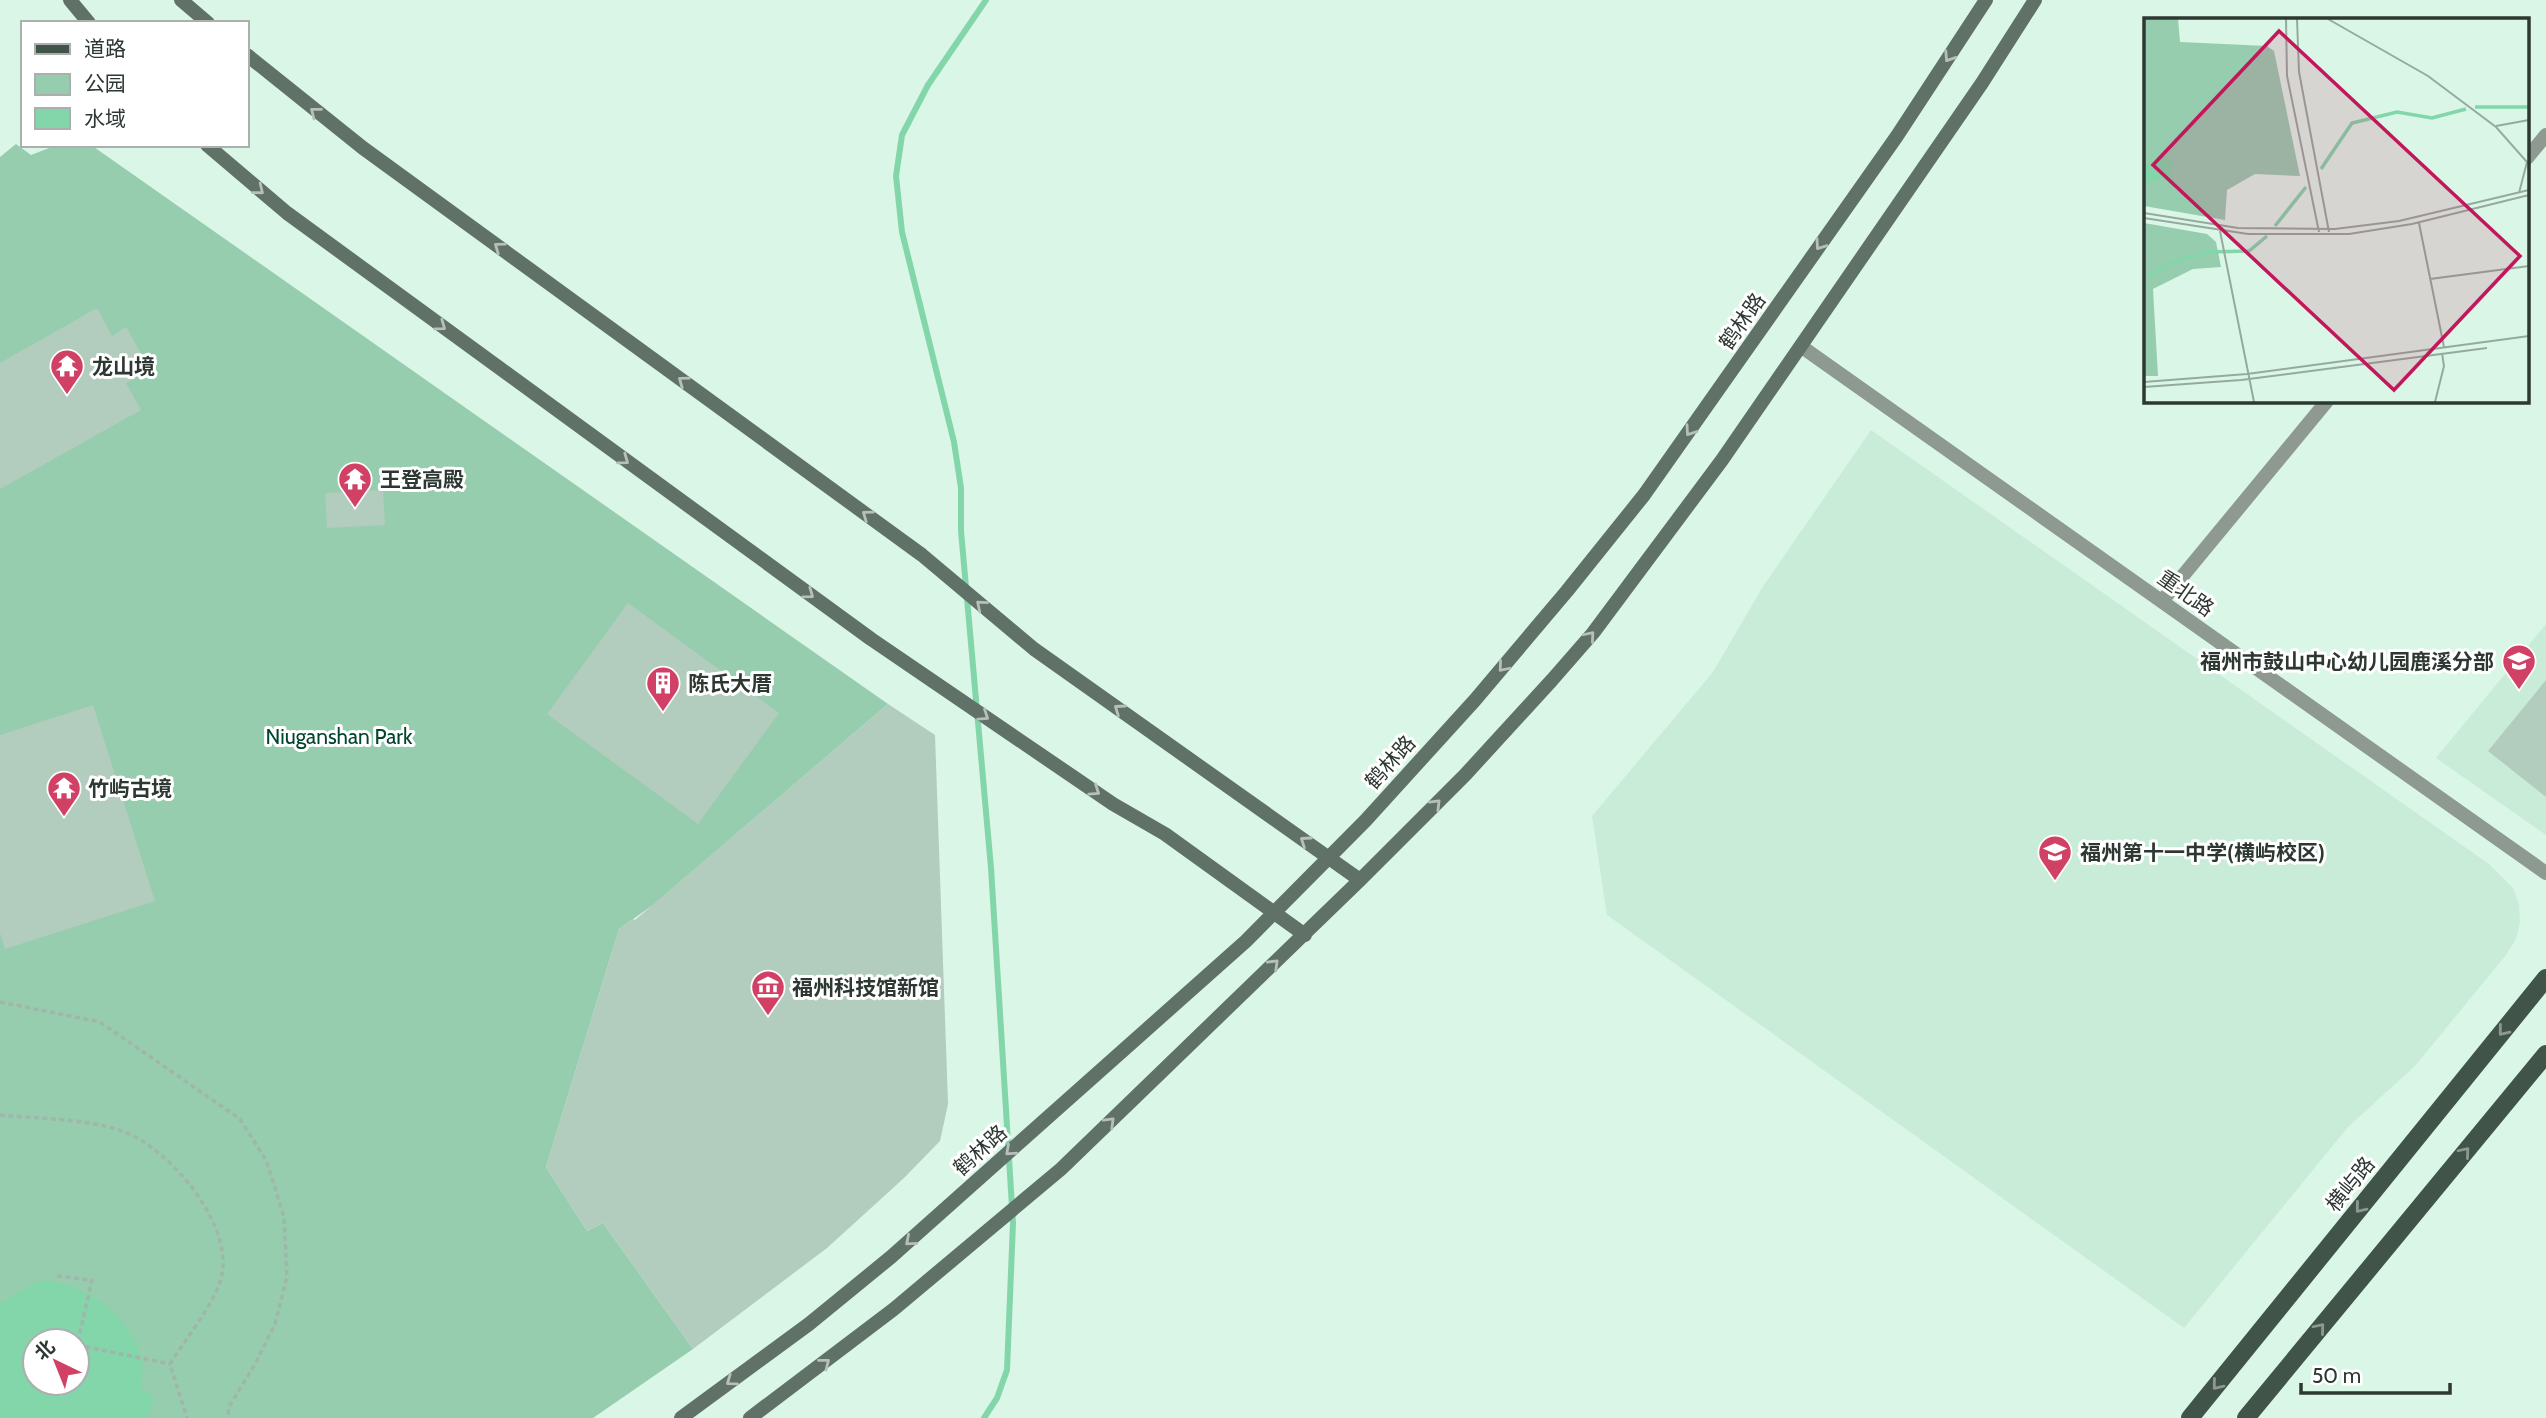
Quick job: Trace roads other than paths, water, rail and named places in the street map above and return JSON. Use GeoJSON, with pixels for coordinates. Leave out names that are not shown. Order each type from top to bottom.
{"type":"FeatureCollection","features":[{"type":"Feature","properties":{"kind":"main road"},"geometry":{"type":"LineString","coordinates":[[69,0],[87,21]]}},
{"type":"Feature","properties":{"kind":"main road"},"geometry":{"type":"LineString","coordinates":[[181,0],[207,21]]}},
{"type":"Feature","properties":{"kind":"main road"},"geometry":{"type":"LineString","coordinates":[[190,0],[207,21]]}},
{"type":"Feature","properties":{"kind":"main road","name":"鹤林路"},"geometry":{"type":"LineString","coordinates":[[681,1418],[809,1324],[891,1257],[1236,950],[1329,858],[1475,700],[1567,592],[1644,495],[1897,136],[1986,0]]}},
{"type":"Feature","properties":{"kind":"main road"},"geometry":{"type":"LineString","coordinates":[[750,1418],[818,1368],[964,1252],[1061,1169],[1305,935],[1474,766],[1593,633],[1674,528],[1802,347],[1982,83],[2035,0]]}},
{"type":"Feature","properties":{"kind":"main road"},"geometry":{"type":"LineString","coordinates":[[248,56],[346,136],[922,555],[1034,649],[1360,880]]}},
{"type":"Feature","properties":{"kind":"main road"},"geometry":{"type":"LineString","coordinates":[[209,147],[287,213],[871,639],[1113,804],[1165,834],[1305,935]]}},
{"type":"Feature","properties":{"kind":"main road","name":"横屿路"},"geometry":{"type":"LineString","coordinates":[[2190,1418],[2546,978]]}},
{"type":"Feature","properties":{"kind":"main road"},"geometry":{"type":"LineString","coordinates":[[2245,1418],[2546,1054]]}},
{"type":"Feature","properties":{"kind":"street"},"geometry":{"type":"LineString","coordinates":[[2528,157],[2546,135]]}},
{"type":"Feature","properties":{"kind":"street","name":"重北路"},"geometry":{"type":"LineString","coordinates":[[1802,347],[2546,873]]}},
{"type":"Feature","properties":{"kind":"street"},"geometry":{"type":"LineString","coordinates":[[2162,601],[2326,402]]}},
{"type":"Feature","properties":{"kind":"water"},"geometry":{"type":"Polygon","coordinates":[[[38,1281],[55,1282],[87,1293],[115,1313],[126,1326],[135,1340],[142,1360],[141,1389],[154,1397],[148,1418],[0,1418],[0,1303],[38,1281]]]}},
{"type":"Feature","properties":{"kind":"waterway"},"geometry":{"type":"LineString","coordinates":[[984,1418],[997,1398],[1007,1370],[1013,1223],[991,868],[961,531],[961,488],[954,442],[902,232],[896,176],[902,135],[928,85],[986,0]]}},
{"type":"Feature","properties":{"kind":"place","name":"龙山境"},"geometry":{"type":"Point","coordinates":[67,396]}},
{"type":"Feature","properties":{"kind":"place","name":"王登高殿"},"geometry":{"type":"Point","coordinates":[355,509]}},
{"type":"Feature","properties":{"kind":"place","name":"福州市鼓山中心幼儿园鹿溪分部"},"geometry":{"type":"Point","coordinates":[2519,691]}},
{"type":"Feature","properties":{"kind":"place","name":"陈氏大厝"},"geometry":{"type":"Point","coordinates":[663,713]}},
{"type":"Feature","properties":{"kind":"place","name":"竹屿古境"},"geometry":{"type":"Point","coordinates":[64,818]}},
{"type":"Feature","properties":{"kind":"place","name":"福州第十一中学(横屿校区)"},"geometry":{"type":"Point","coordinates":[2055,882]}},
{"type":"Feature","properties":{"kind":"place","name":"福州科技馆新馆"},"geometry":{"type":"Point","coordinates":[768,1017]}},
{"type":"Feature","properties":{"kind":"park label","name":"Niuganshan Park"},"geometry":{"type":"Point","coordinates":[339,736]}}]}
